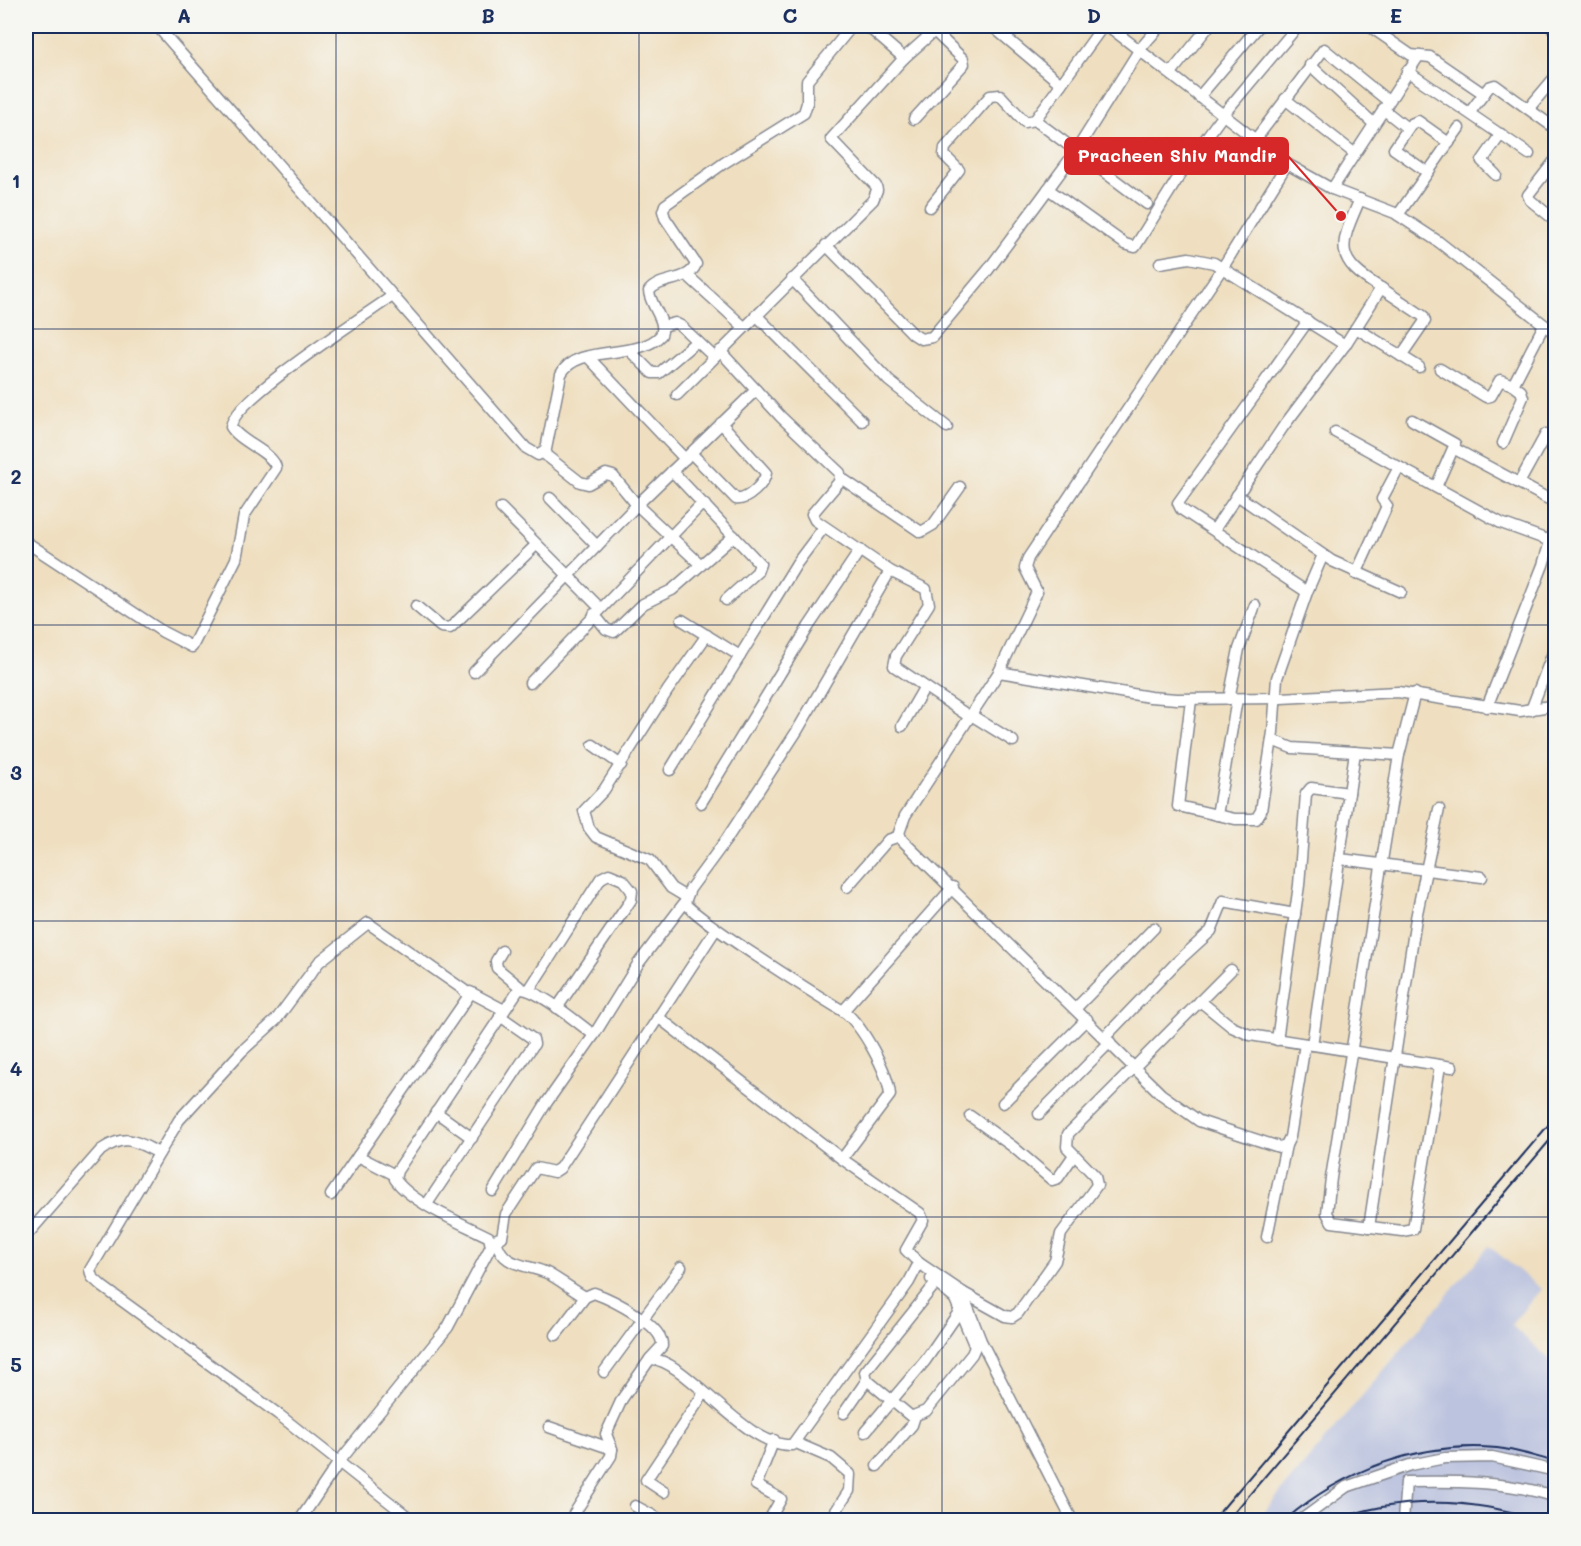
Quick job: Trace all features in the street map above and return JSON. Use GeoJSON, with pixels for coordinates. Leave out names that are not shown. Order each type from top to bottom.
{"type":"FeatureCollection","features":[{"type":"Feature","properties":{"kind":"street"},"geometry":{"type":"LineString","coordinates":[[157,26],[391,297],[526,448],[535,455],[543,453]]}},
{"type":"Feature","properties":{"kind":"street"},"geometry":{"type":"LineString","coordinates":[[543,453],[551,427],[561,374],[568,366],[588,357],[630,350],[654,342],[661,335],[663,326],[649,291],[657,284],[687,275],[695,267],[694,259],[665,218],[663,208],[724,163],[804,113],[807,103],[807,81],[852,26]]}},
{"type":"Feature","properties":{"kind":"street"},"geometry":{"type":"LineString","coordinates":[[867,26],[904,58]]}},
{"type":"Feature","properties":{"kind":"street"},"geometry":{"type":"LineString","coordinates":[[992,26],[1061,84]]}},
{"type":"Feature","properties":{"kind":"street"},"geometry":{"type":"LineString","coordinates":[[930,207],[959,170],[944,155],[945,148],[990,96],[996,93],[1000,95],[1025,122],[1035,120],[1106,26],[1140,49],[1287,165],[1332,189],[1398,215],[1439,242],[1556,334]]}},
{"type":"Feature","properties":{"kind":"street"},"geometry":{"type":"LineString","coordinates":[[826,244],[913,334],[927,339],[936,333],[960,305],[1048,189],[1076,151],[1140,49],[1160,26]]}},
{"type":"Feature","properties":{"kind":"street"},"geometry":{"type":"LineString","coordinates":[[1171,73],[1209,26]]}},
{"type":"Feature","properties":{"kind":"street"},"geometry":{"type":"LineString","coordinates":[[1199,97],[1259,26]]}},
{"type":"Feature","properties":{"kind":"street"},"geometry":{"type":"LineString","coordinates":[[1369,26],[1408,53],[1418,57]]}},
{"type":"Feature","properties":{"kind":"street"},"geometry":{"type":"LineString","coordinates":[[1550,26],[1556,31]]}},
{"type":"Feature","properties":{"kind":"street"},"geometry":{"type":"LineString","coordinates":[[677,395],[826,244],[873,200],[877,190],[831,139],[934,27],[963,59],[964,64],[914,119]]}},
{"type":"Feature","properties":{"kind":"street"},"geometry":{"type":"LineString","coordinates":[[1048,189],[1125,244],[1135,247],[1183,170],[1222,116],[1296,28]]}},
{"type":"Feature","properties":{"kind":"street"},"geometry":{"type":"LineString","coordinates":[[1255,140],[1322,50],[1329,51],[1407,128]]}},
{"type":"Feature","properties":{"kind":"street"},"geometry":{"type":"LineString","coordinates":[[1332,189],[1418,57],[1425,54],[1484,94]]}},
{"type":"Feature","properties":{"kind":"street"},"geometry":{"type":"LineString","coordinates":[[1310,65],[1373,123]]}},
{"type":"Feature","properties":{"kind":"street"},"geometry":{"type":"LineString","coordinates":[[1407,71],[1529,154]]}},
{"type":"Feature","properties":{"kind":"street"},"geometry":{"type":"LineString","coordinates":[[1528,108],[1556,76]]}},
{"type":"Feature","properties":{"kind":"street"},"geometry":{"type":"LineString","coordinates":[[1470,112],[1484,94],[1495,85],[1554,124]]}},
{"type":"Feature","properties":{"kind":"street"},"geometry":{"type":"LineString","coordinates":[[1285,99],[1354,153]]}},
{"type":"Feature","properties":{"kind":"street"},"geometry":{"type":"LineString","coordinates":[[1035,120],[1147,204]]}},
{"type":"Feature","properties":{"kind":"street"},"geometry":{"type":"LineString","coordinates":[[1427,172],[1394,149],[1407,128],[1418,121],[1449,143]]}},
{"type":"Feature","properties":{"kind":"street"},"geometry":{"type":"LineString","coordinates":[[1398,215],[1459,128]]}},
{"type":"Feature","properties":{"kind":"street"},"geometry":{"type":"LineString","coordinates":[[1496,175],[1482,161],[1501,134]]}},
{"type":"Feature","properties":{"kind":"street"},"geometry":{"type":"LineString","coordinates":[[1286,1145],[1279,1147],[1199,1120],[1161,1094],[900,836],[900,823],[999,672],[1036,596],[1036,586],[1025,568],[1028,558],[1223,267],[1287,165]]}},
{"type":"Feature","properties":{"kind":"street"},"geometry":{"type":"LineString","coordinates":[[1553,167],[1528,195],[1530,200],[1556,221]]}},
{"type":"Feature","properties":{"kind":"street"},"geometry":{"type":"LineString","coordinates":[[1360,199],[1343,237],[1344,250],[1359,272],[1423,316],[1425,321],[1401,356]]}},
{"type":"Feature","properties":{"kind":"street"},"geometry":{"type":"LineString","coordinates":[[1160,263],[1189,258],[1203,259],[1223,267],[1345,345]]}},
{"type":"Feature","properties":{"kind":"street"},"geometry":{"type":"LineString","coordinates":[[687,275],[744,327]]}},
{"type":"Feature","properties":{"kind":"street"},"geometry":{"type":"LineString","coordinates":[[792,279],[889,381],[947,427]]}},
{"type":"Feature","properties":{"kind":"street"},"geometry":{"type":"LineString","coordinates":[[1214,530],[1283,427],[1345,345],[1381,288]]}},
{"type":"Feature","properties":{"kind":"street"},"geometry":{"type":"LineString","coordinates":[[26,542],[163,632],[192,647],[236,559],[244,516],[276,468],[273,460],[236,435],[231,427],[231,421],[240,408],[278,377],[391,297]]}},
{"type":"Feature","properties":{"kind":"street"},"geometry":{"type":"LineString","coordinates":[[756,315],[862,421]]}},
{"type":"Feature","properties":{"kind":"street"},"geometry":{"type":"LineString","coordinates":[[1307,592],[1181,509],[1178,503],[1308,321]]}},
{"type":"Feature","properties":{"kind":"street"},"geometry":{"type":"LineString","coordinates":[[663,326],[675,323],[717,354],[838,470],[841,478],[921,532],[933,525],[960,487]]}},
{"type":"Feature","properties":{"kind":"street"},"geometry":{"type":"LineString","coordinates":[[1513,385],[1544,325]]}},
{"type":"Feature","properties":{"kind":"street"},"geometry":{"type":"LineString","coordinates":[[1356,328],[1419,367]]}},
{"type":"Feature","properties":{"kind":"street"},"geometry":{"type":"LineString","coordinates":[[630,350],[652,373],[659,373],[697,341]]}},
{"type":"Feature","properties":{"kind":"street"},"geometry":{"type":"LineString","coordinates":[[588,357],[688,456],[736,499],[744,499],[765,479],[766,473],[721,423]]}},
{"type":"Feature","properties":{"kind":"street"},"geometry":{"type":"LineString","coordinates":[[1440,369],[1486,397],[1491,396],[1500,380],[1521,391],[1523,397],[1503,443]]}},
{"type":"Feature","properties":{"kind":"street"},"geometry":{"type":"LineString","coordinates":[[474,672],[637,505],[756,390]]}},
{"type":"Feature","properties":{"kind":"street"},"geometry":{"type":"LineString","coordinates":[[1412,420],[1452,441],[1455,449],[1556,503]]}},
{"type":"Feature","properties":{"kind":"street"},"geometry":{"type":"LineString","coordinates":[[1335,432],[1501,523],[1553,542]]}},
{"type":"Feature","properties":{"kind":"street"},"geometry":{"type":"LineString","coordinates":[[1519,483],[1546,434],[1556,439]]}},
{"type":"Feature","properties":{"kind":"street"},"geometry":{"type":"LineString","coordinates":[[1436,487],[1455,449]]}},
{"type":"Feature","properties":{"kind":"street"},"geometry":{"type":"LineString","coordinates":[[543,453],[580,482],[588,484],[606,474],[613,476],[637,505],[701,565]]}},
{"type":"Feature","properties":{"kind":"street"},"geometry":{"type":"LineString","coordinates":[[1356,574],[1387,506],[1382,499],[1399,467]]}},
{"type":"Feature","properties":{"kind":"street"},"geometry":{"type":"LineString","coordinates":[[672,471],[760,566],[726,600]]}},
{"type":"Feature","properties":{"kind":"street"},"geometry":{"type":"LineString","coordinates":[[841,478],[812,514],[815,520],[891,571],[920,584],[929,593],[929,604],[894,661],[897,670],[1013,741]]}},
{"type":"Feature","properties":{"kind":"street"},"geometry":{"type":"LineString","coordinates":[[1237,495],[1323,555],[1356,574],[1401,592]]}},
{"type":"Feature","properties":{"kind":"street"},"geometry":{"type":"LineString","coordinates":[[550,498],[597,546]]}},
{"type":"Feature","properties":{"kind":"street"},"geometry":{"type":"LineString","coordinates":[[530,683],[699,507],[705,505]]}},
{"type":"Feature","properties":{"kind":"street"},"geometry":{"type":"LineString","coordinates":[[501,508],[568,577],[597,611],[606,628],[614,632],[643,604],[672,590],[734,536]]}},
{"type":"Feature","properties":{"kind":"street"},"geometry":{"type":"LineString","coordinates":[[1487,707],[1553,542],[1556,522]]}},
{"type":"Feature","properties":{"kind":"street"},"geometry":{"type":"LineString","coordinates":[[670,770],[797,563],[824,527]]}},
{"type":"Feature","properties":{"kind":"street"},"geometry":{"type":"LineString","coordinates":[[416,606],[441,627],[450,628],[536,545]]}},
{"type":"Feature","properties":{"kind":"street"},"geometry":{"type":"LineString","coordinates":[[701,803],[809,626],[860,550]]}},
{"type":"Feature","properties":{"kind":"street"},"geometry":{"type":"LineString","coordinates":[[1191,700],[1178,806],[1251,821],[1258,816],[1272,740],[1277,678],[1307,592],[1323,555]]}},
{"type":"Feature","properties":{"kind":"street"},"geometry":{"type":"LineString","coordinates":[[493,1191],[545,1105],[594,1035],[648,948],[686,899],[797,731],[891,571]]}},
{"type":"Feature","properties":{"kind":"street"},"geometry":{"type":"LineString","coordinates":[[1217,815],[1239,649],[1255,605]]}},
{"type":"Feature","properties":{"kind":"street"},"geometry":{"type":"LineString","coordinates":[[682,620],[740,656]]}},
{"type":"Feature","properties":{"kind":"street"},"geometry":{"type":"LineString","coordinates":[[707,635],[668,690],[602,793],[585,808],[589,828],[600,840],[650,860],[671,888],[686,899],[689,910],[854,1019],[885,1077],[890,1095],[842,1159]]}},
{"type":"Feature","properties":{"kind":"street"},"geometry":{"type":"LineString","coordinates":[[1531,710],[1555,646]]}},
{"type":"Feature","properties":{"kind":"street"},"geometry":{"type":"LineString","coordinates":[[999,672],[1150,698],[1191,700],[1274,698],[1375,692],[1415,693],[1487,707],[1531,710],[1556,705]]}},
{"type":"Feature","properties":{"kind":"street"},"geometry":{"type":"LineString","coordinates":[[902,726],[924,688]]}},
{"type":"Feature","properties":{"kind":"street"},"geometry":{"type":"LineString","coordinates":[[1415,693],[1399,755],[1352,1051],[1328,1217],[1336,1223],[1402,1231],[1413,1228],[1440,1066]]}},
{"type":"Feature","properties":{"kind":"street"},"geometry":{"type":"LineString","coordinates":[[1272,740],[1292,748],[1399,755]]}},
{"type":"Feature","properties":{"kind":"street"},"geometry":{"type":"LineString","coordinates":[[593,745],[621,765]]}},
{"type":"Feature","properties":{"kind":"street"},"geometry":{"type":"LineString","coordinates":[[1268,1237],[1308,1045],[1340,859],[1355,752]]}},
{"type":"Feature","properties":{"kind":"street"},"geometry":{"type":"LineString","coordinates":[[1277,1040],[1295,914],[1307,790],[1317,788],[1349,793]]}},
{"type":"Feature","properties":{"kind":"street"},"geometry":{"type":"LineString","coordinates":[[1369,1227],[1426,870],[1439,809]]}},
{"type":"Feature","properties":{"kind":"street"},"geometry":{"type":"LineString","coordinates":[[847,887],[888,840],[900,836]]}},
{"type":"Feature","properties":{"kind":"street"},"geometry":{"type":"LineString","coordinates":[[1340,859],[1482,877]]}},
{"type":"Feature","properties":{"kind":"street"},"geometry":{"type":"LineString","coordinates":[[395,1175],[502,1013],[525,989],[602,878],[609,874],[619,877],[632,891],[632,900],[557,1008]]}},
{"type":"Feature","properties":{"kind":"street"},"geometry":{"type":"LineString","coordinates":[[843,1011],[953,887]]}},
{"type":"Feature","properties":{"kind":"street"},"geometry":{"type":"LineString","coordinates":[[1039,1114],[1176,963],[1211,931],[1223,901],[1295,914]]}},
{"type":"Feature","properties":{"kind":"street"},"geometry":{"type":"LineString","coordinates":[[331,1195],[468,997],[464,990],[368,923],[319,962],[276,1020],[242,1051],[179,1120],[117,1228],[91,1264],[92,1277],[339,1462],[412,1521]]}},
{"type":"Feature","properties":{"kind":"street"},"geometry":{"type":"LineString","coordinates":[[1076,1008],[1154,928]]}},
{"type":"Feature","properties":{"kind":"street"},"geometry":{"type":"LineString","coordinates":[[300,1521],[339,1462],[448,1327],[494,1241],[503,1234],[508,1210],[533,1171],[539,1167],[554,1172],[560,1168],[716,929]]}},
{"type":"Feature","properties":{"kind":"street"},"geometry":{"type":"LineString","coordinates":[[502,951],[496,961],[497,968],[594,1035]]}},
{"type":"Feature","properties":{"kind":"street"},"geometry":{"type":"LineString","coordinates":[[922,1266],[1005,1316],[1012,1317],[1018,1313],[1055,1261],[1061,1234],[1097,1185],[1095,1176],[1067,1147],[1068,1134],[1231,970]]}},
{"type":"Feature","properties":{"kind":"street"},"geometry":{"type":"LineString","coordinates":[[428,1204],[534,1044],[533,1039],[502,1013],[470,992]]}},
{"type":"Feature","properties":{"kind":"street"},"geometry":{"type":"LineString","coordinates":[[1200,1001],[1241,1032],[1277,1040],[1452,1067]]}},
{"type":"Feature","properties":{"kind":"street"},"geometry":{"type":"LineString","coordinates":[[658,1017],[842,1159],[920,1213],[922,1221],[906,1250],[936,1283],[953,1296],[974,1340],[975,1350],[926,1411],[913,1416]]}},
{"type":"Feature","properties":{"kind":"street"},"geometry":{"type":"LineString","coordinates":[[1003,1103],[1087,1019]]}},
{"type":"Feature","properties":{"kind":"street"},"geometry":{"type":"LineString","coordinates":[[436,1112],[472,1138]]}},
{"type":"Feature","properties":{"kind":"street"},"geometry":{"type":"LineString","coordinates":[[970,1116],[1012,1146],[1052,1180],[1058,1178],[1074,1155]]}},
{"type":"Feature","properties":{"kind":"street"},"geometry":{"type":"LineString","coordinates":[[26,1236],[101,1150],[113,1142],[121,1139],[135,1141],[159,1153]]}},
{"type":"Feature","properties":{"kind":"street"},"geometry":{"type":"LineString","coordinates":[[358,1156],[395,1175],[399,1184],[428,1204],[494,1241],[500,1253],[507,1260],[546,1273],[585,1297]]}},
{"type":"Feature","properties":{"kind":"street"},"geometry":{"type":"LineString","coordinates":[[650,1359],[669,1367],[744,1426],[789,1446],[796,1443],[922,1266]]}},
{"type":"Feature","properties":{"kind":"street"},"geometry":{"type":"LineString","coordinates":[[603,1372],[681,1267]]}},
{"type":"Feature","properties":{"kind":"street"},"geometry":{"type":"LineString","coordinates":[[913,1416],[867,1380],[865,1372],[936,1283]]}},
{"type":"Feature","properties":{"kind":"street"},"geometry":{"type":"LineString","coordinates":[[556,1335],[585,1297],[592,1292],[616,1301],[658,1333],[662,1341],[662,1346],[621,1399],[606,1436],[612,1449],[607,1465],[570,1521]]}},
{"type":"Feature","properties":{"kind":"street"},"geometry":{"type":"LineString","coordinates":[[962,1292],[981,1341],[1072,1521]]}},
{"type":"Feature","properties":{"kind":"street"},"geometry":{"type":"LineString","coordinates":[[865,1432],[925,1362],[961,1309]]}},
{"type":"Feature","properties":{"kind":"street"},"geometry":{"type":"LineString","coordinates":[[844,1413],[867,1380]]}},
{"type":"Feature","properties":{"kind":"street"},"geometry":{"type":"LineString","coordinates":[[664,1492],[646,1480],[704,1393]]}},
{"type":"Feature","properties":{"kind":"street"},"geometry":{"type":"LineString","coordinates":[[877,1466],[912,1425],[913,1416]]}},
{"type":"Feature","properties":{"kind":"street"},"geometry":{"type":"LineString","coordinates":[[549,1427],[612,1449]]}},
{"type":"Feature","properties":{"kind":"street"},"geometry":{"type":"LineString","coordinates":[[769,1521],[781,1498],[756,1485],[774,1440]]}},
{"type":"Feature","properties":{"kind":"street"},"geometry":{"type":"LineString","coordinates":[[796,1443],[831,1458],[850,1474],[849,1491],[830,1521]]}},
{"type":"Feature","properties":{"kind":"street"},"geometry":{"type":"LineString","coordinates":[[1301,1521],[1346,1487],[1410,1465],[1445,1458],[1492,1457],[1556,1471]]}},
{"type":"Feature","properties":{"kind":"street"},"geometry":{"type":"LineString","coordinates":[[1403,1521],[1406,1482],[1448,1481],[1540,1492],[1556,1497]]}},
{"type":"Feature","properties":{"kind":"street"},"geometry":{"type":"LineString","coordinates":[[635,1506],[661,1521]]}},
{"type":"Feature","properties":{"kind":"shaded area"},"geometry":{"type":"Polygon","coordinates":[[[1489,1246],[1541,1289],[1511,1325],[1555,1364],[1555,1520],[1257,1520],[1489,1246]]]}},
{"type":"Feature","properties":{"kind":"railway"},"geometry":{"type":"LineString","coordinates":[[1213,1520],[1556,1116]]}},
{"type":"Feature","properties":{"kind":"railway"},"geometry":{"type":"LineString","coordinates":[[1228,1520],[1556,1133]]}},
{"type":"Feature","properties":{"kind":"railway"},"geometry":{"type":"LineString","coordinates":[[1285,1520],[1308,1502],[1357,1473],[1411,1455],[1440,1449],[1497,1448],[1556,1462]]}},
{"type":"Feature","properties":{"kind":"railway"},"geometry":{"type":"LineString","coordinates":[[1335,1520],[1384,1507],[1436,1503],[1488,1507],[1537,1520]]}},
{"type":"Feature","properties":{"kind":"place","name":"Pracheen Shiv Mandir"},"geometry":{"type":"Point","coordinates":[1341,216]}}]}
